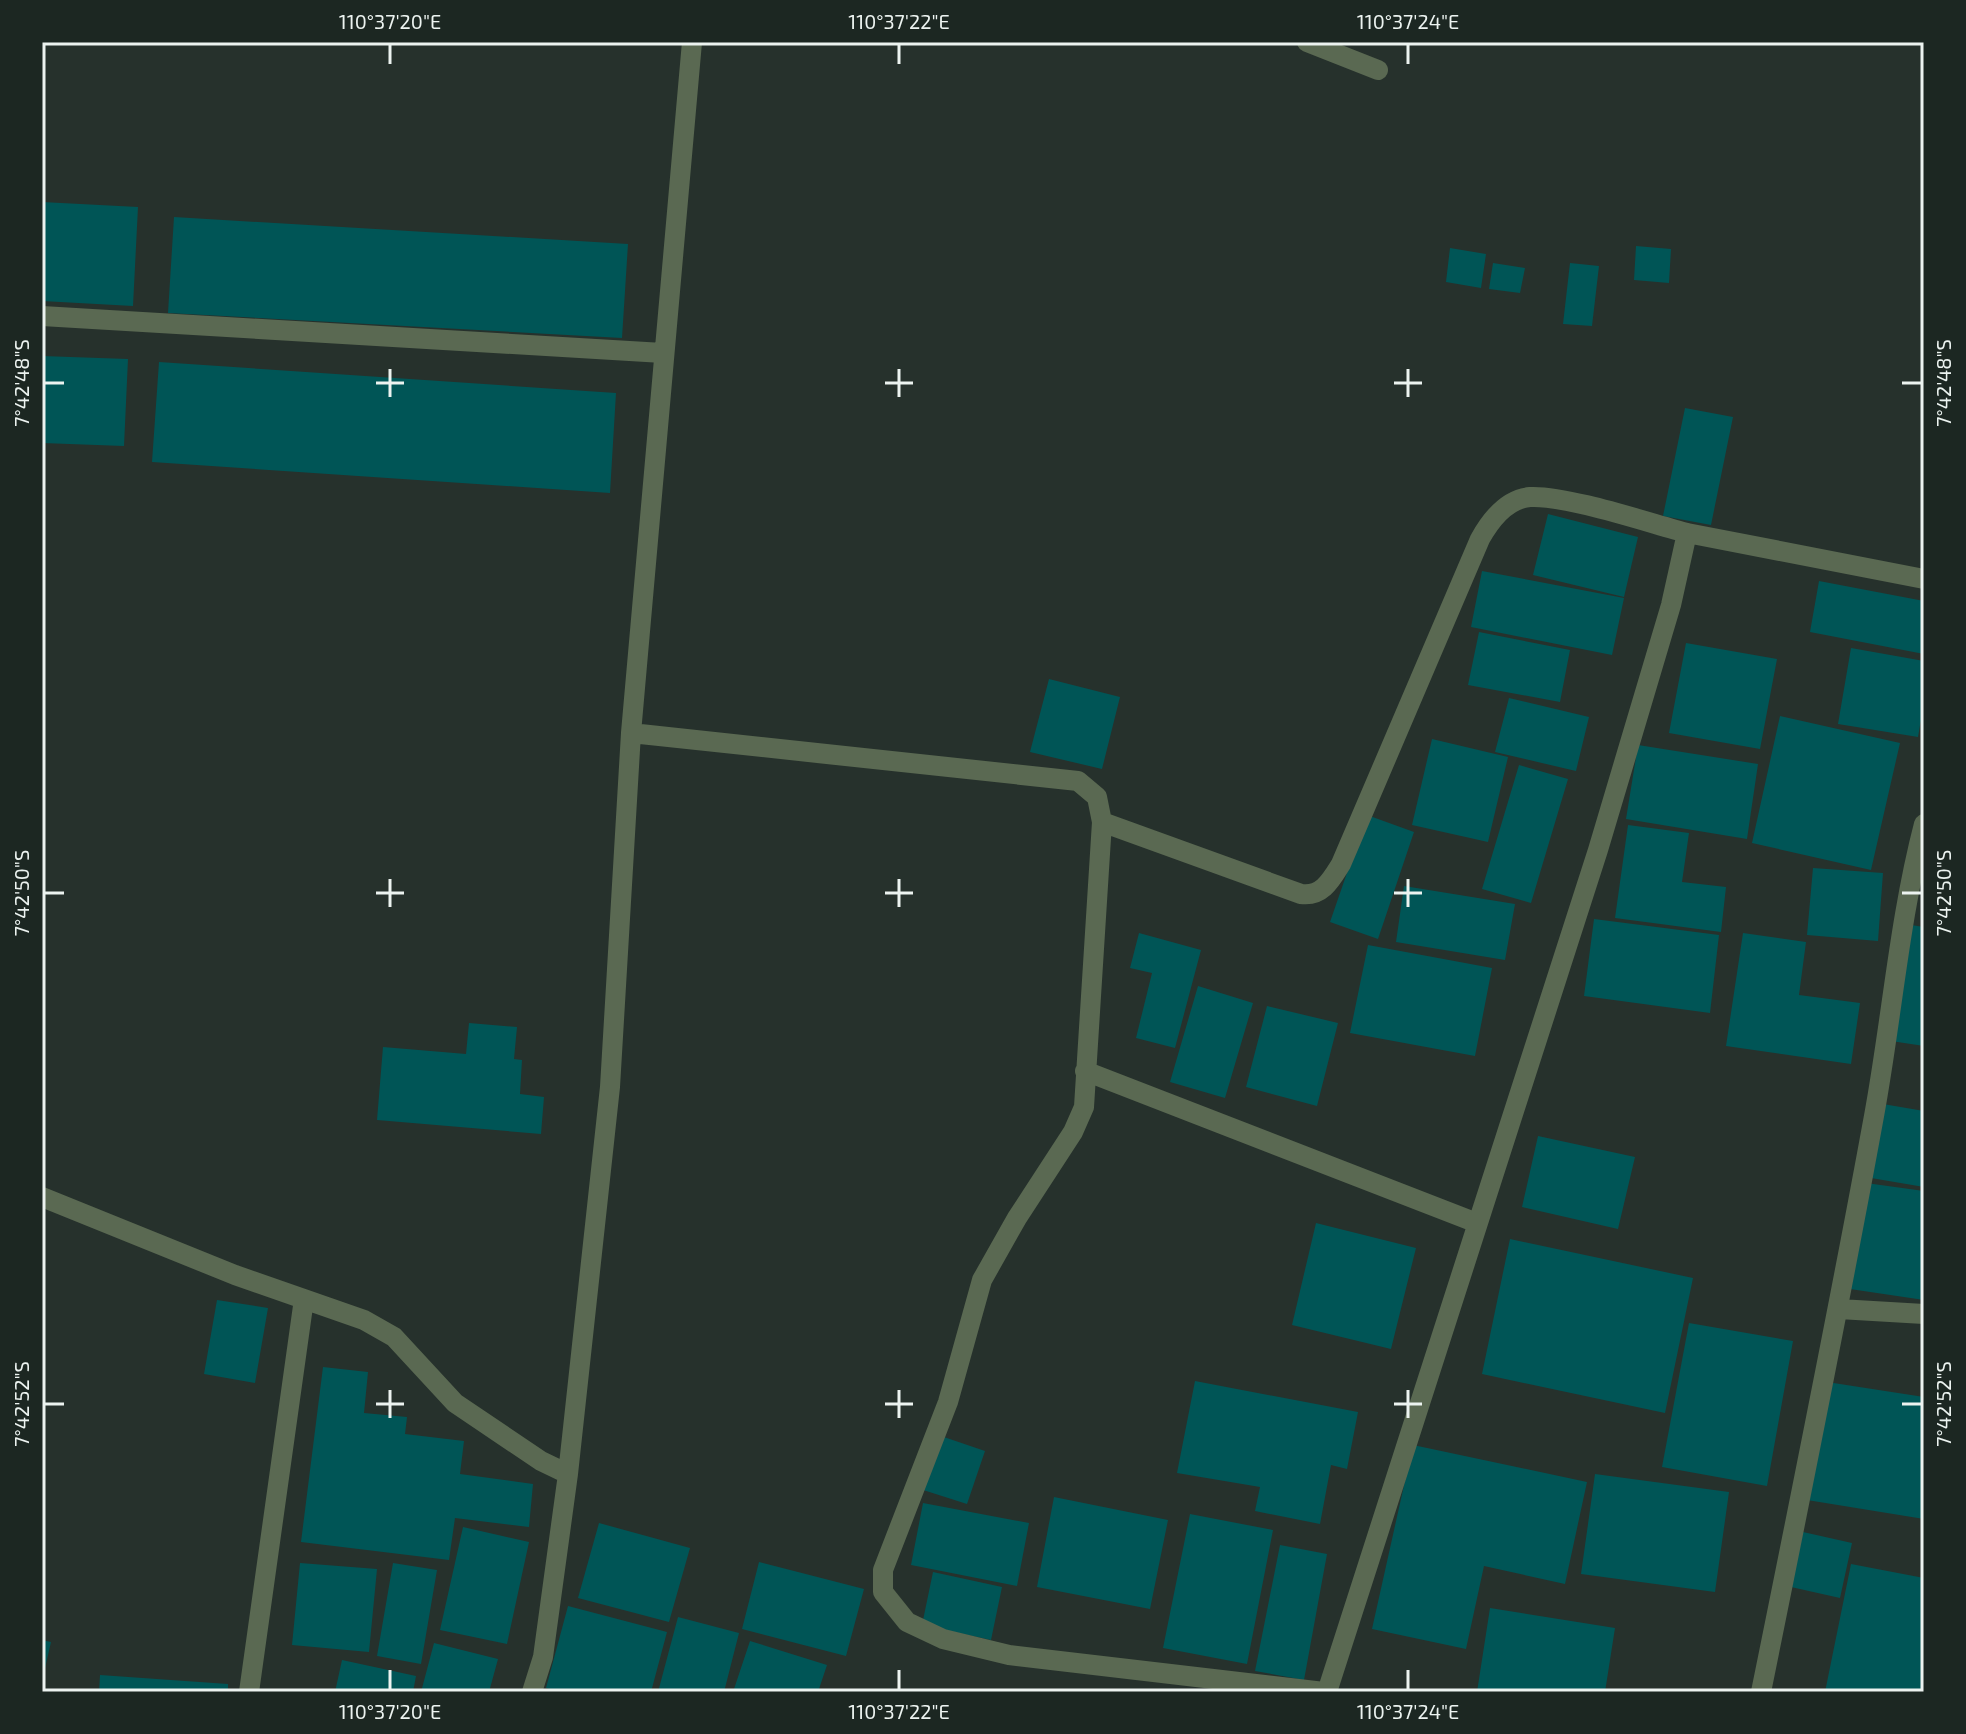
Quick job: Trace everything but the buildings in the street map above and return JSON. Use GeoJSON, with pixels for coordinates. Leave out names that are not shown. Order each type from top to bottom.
{"type":"FeatureCollection","features":[{"type":"Feature","properties":{"kind":"street"},"geometry":{"type":"LineString","coordinates":[[532,1692],[543,1657],[568,1474],[610,1087],[631,733],[692,42]]}},
{"type":"Feature","properties":{"kind":"street"},"geometry":{"type":"LineString","coordinates":[[1307,42],[1378,70]]}},
{"type":"Feature","properties":{"kind":"street"},"geometry":{"type":"LineString","coordinates":[[42,316],[663,353]]}},
{"type":"Feature","properties":{"kind":"street"},"geometry":{"type":"LineString","coordinates":[[1102,822],[1301,894],[1317,893],[1327,885],[1341,864],[1480,539],[1500,512],[1529,497],[1559,501],[1687,533],[1924,579]]}},
{"type":"Feature","properties":{"kind":"street"},"geometry":{"type":"LineString","coordinates":[[631,733],[1078,781],[1097,797],[1102,822],[1084,1107],[1073,1132],[1017,1218],[982,1280],[948,1402],[883,1570],[883,1592],[907,1622],[943,1639],[1009,1655],[1325,1692],[1598,850],[1671,605],[1687,533]]}},
{"type":"Feature","properties":{"kind":"street"},"geometry":{"type":"LineString","coordinates":[[1761,1692],[1839,1309],[1916,900],[1924,824]]}},
{"type":"Feature","properties":{"kind":"street"},"geometry":{"type":"LineString","coordinates":[[1085,1071],[1477,1223]]}},
{"type":"Feature","properties":{"kind":"street"},"geometry":{"type":"LineString","coordinates":[[42,1197],[235,1275],[364,1320],[394,1337],[455,1403],[541,1461],[568,1474]]}},
{"type":"Feature","properties":{"kind":"street"},"geometry":{"type":"LineString","coordinates":[[249,1692],[304,1299]]}},
{"type":"Feature","properties":{"kind":"street"},"geometry":{"type":"LineString","coordinates":[[1839,1309],[1924,1314]]}}]}
